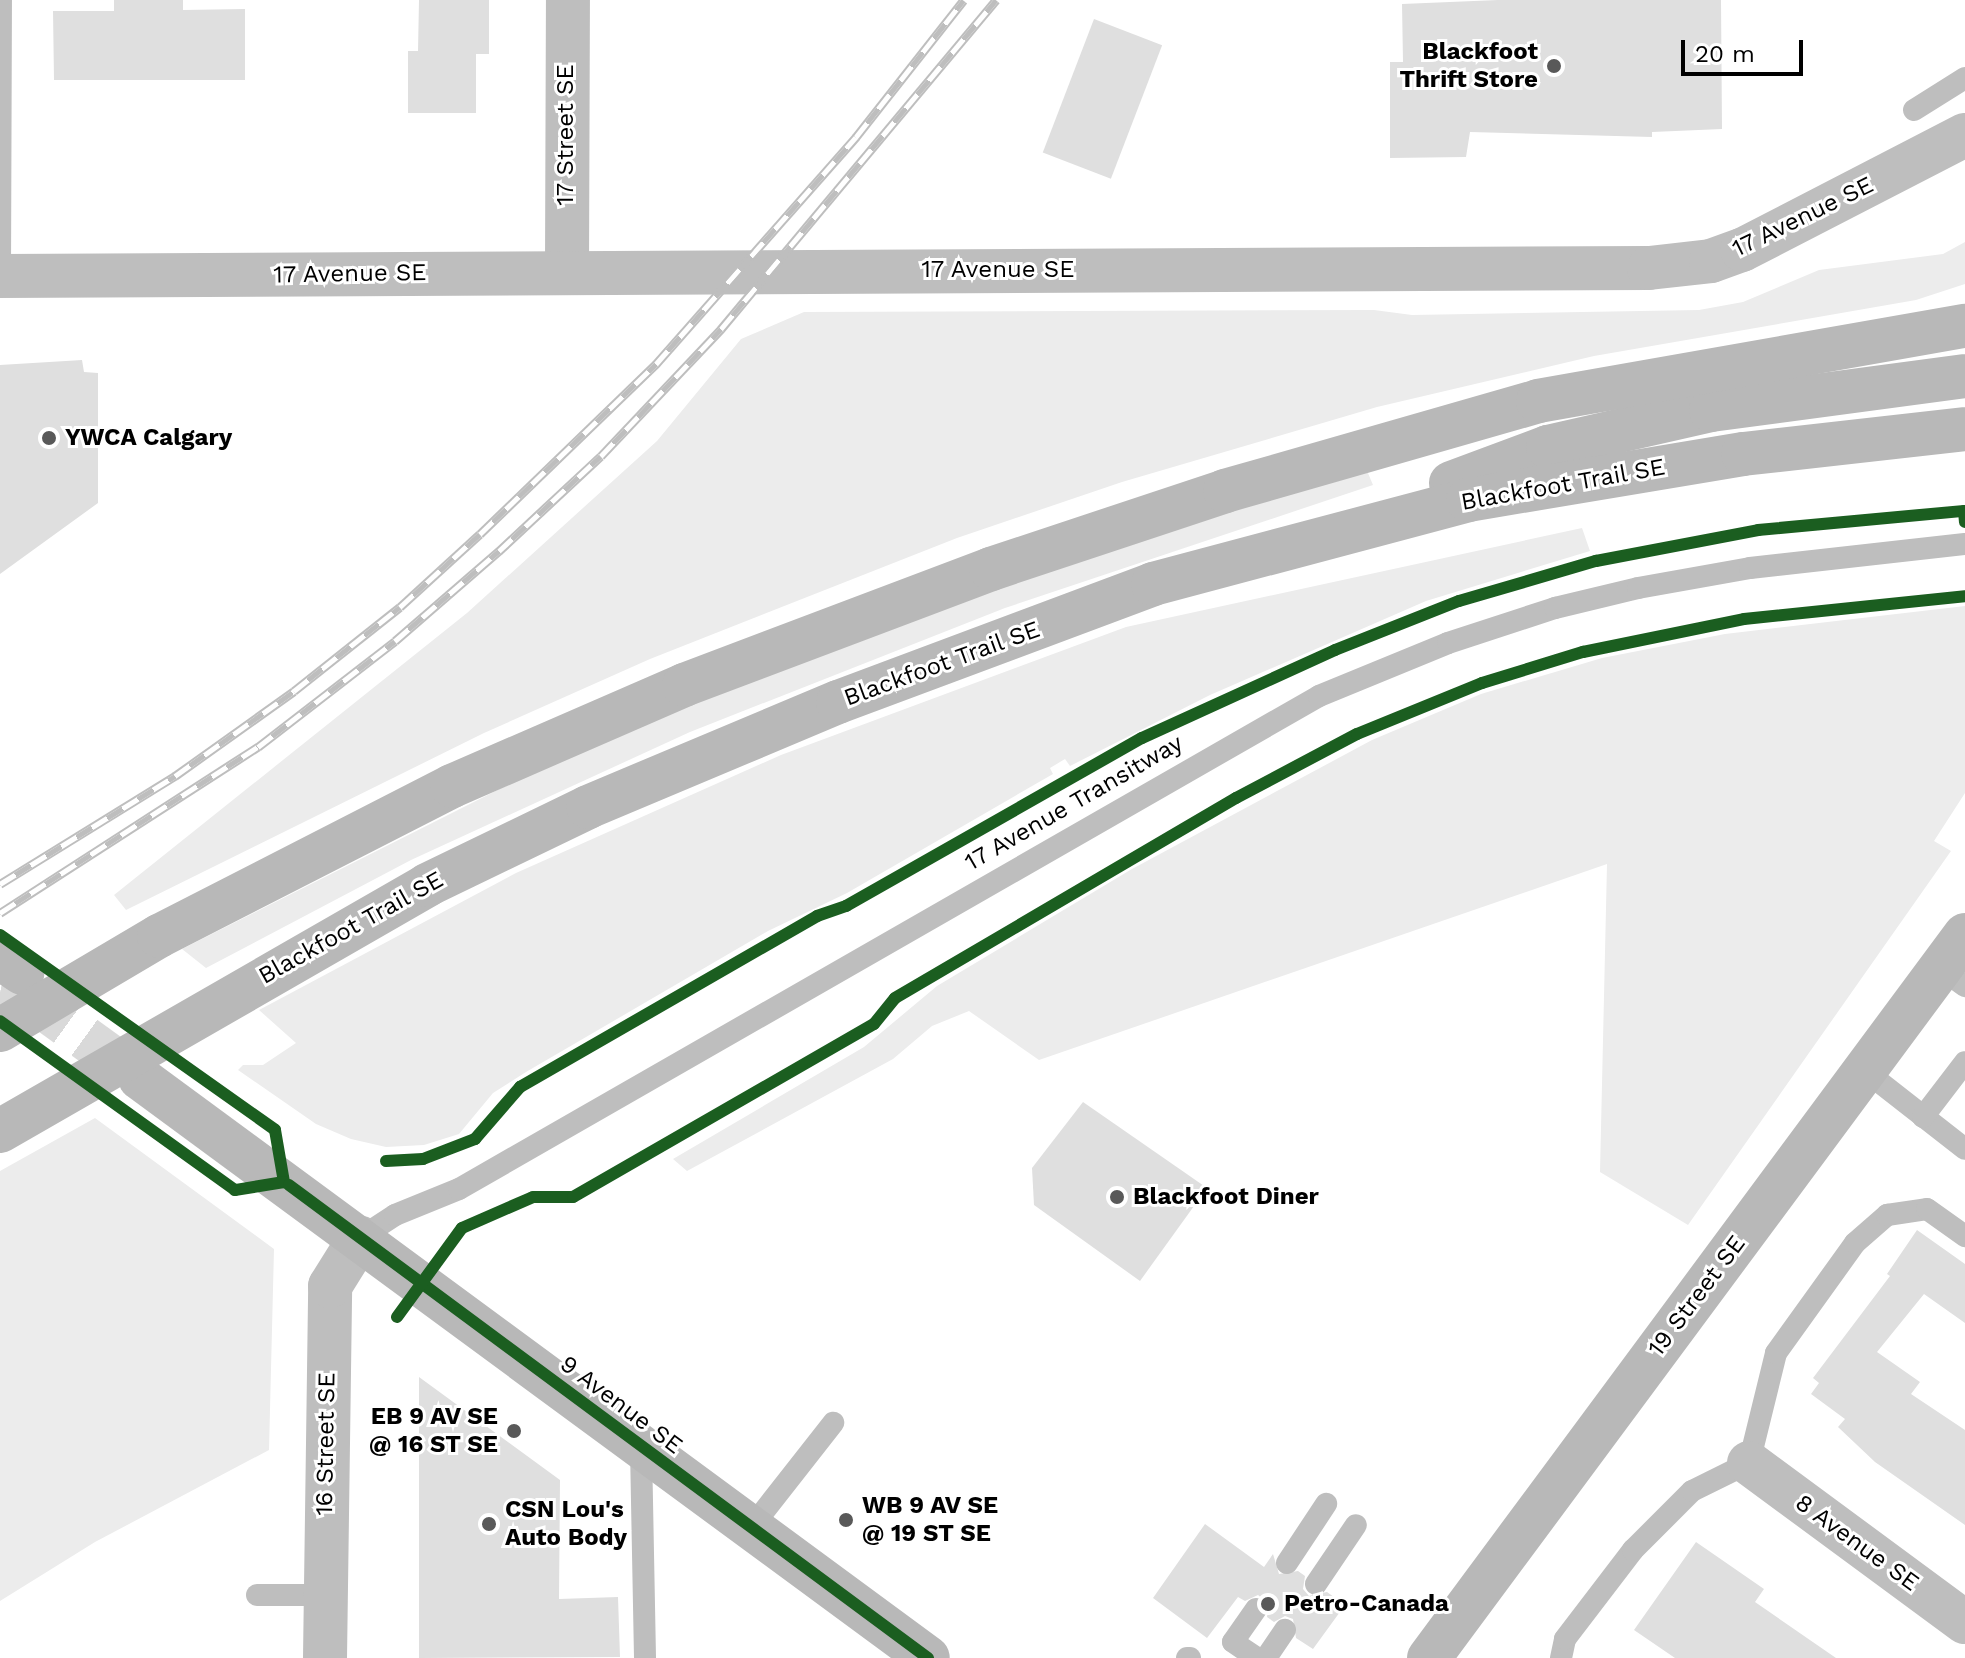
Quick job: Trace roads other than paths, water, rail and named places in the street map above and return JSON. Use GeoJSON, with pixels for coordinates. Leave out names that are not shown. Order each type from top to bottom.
{"type":"FeatureCollection","features":[{"type":"Feature","properties":{"kind":"main road"},"geometry":{"type":"LineString","coordinates":[[0,1030],[159,936],[566,734],[991,569],[1225,491],[1538,401],[1947,327],[1965,304]]}},
{"type":"Feature","properties":{"kind":"main road"},"geometry":{"type":"LineString","coordinates":[[1269,551],[1548,447],[1711,410],[1965,376]]}},
{"type":"Feature","properties":{"kind":"main road","name":"Blackfoot Trail SE"},"geometry":{"type":"LineString","coordinates":[[0,1131],[233,992],[427,885],[701,757],[1153,584],[1468,500],[1743,454],[1965,429]]}},
{"type":"Feature","properties":{"kind":"main road","name":"19 Street SE"},"geometry":{"type":"LineString","coordinates":[[1429,1658],[1864,1070],[1957,963]]}},
{"type":"Feature","properties":{"kind":"main road","name":"9 Avenue SE"},"geometry":{"type":"LineString","coordinates":[[140,1078],[928,1658]]}},
{"type":"Feature","properties":{"kind":"street","name":"17 Street SE"},"geometry":{"type":"LineString","coordinates":[[567,270],[568,0]]}},
{"type":"Feature","properties":{"kind":"street","name":"17 Avenue SE"},"geometry":{"type":"LineString","coordinates":[[0,276],[567,270],[1649,268],[1711,261],[1742,250],[1965,135]]}},
{"type":"Feature","properties":{"kind":"street","name":"16 Street SE"},"geometry":{"type":"LineString","coordinates":[[325,1658],[330,1286],[360,1238]]}},
{"type":"Feature","properties":{"kind":"street","name":"8 Avenue SE"},"geometry":{"type":"LineString","coordinates":[[1749,1463],[1965,1622]]}},
{"type":"Feature","properties":{"kind":"lane"},"geometry":{"type":"LineString","coordinates":[[0,276],[1,0]]}},
{"type":"Feature","properties":{"kind":"lane"},"geometry":{"type":"LineString","coordinates":[[1914,110],[1965,78]]}},
{"type":"Feature","properties":{"kind":"lane","name":"17 Avenue Transitway"},"geometry":{"type":"LineString","coordinates":[[360,1238],[395,1215],[459,1189],[1257,727],[1331,690],[1448,643],[1624,592],[1750,568],[1965,544]]}},
{"type":"Feature","properties":{"kind":"lane"},"geometry":{"type":"LineString","coordinates":[[1923,1117],[1965,1062]]}},
{"type":"Feature","properties":{"kind":"lane"},"geometry":{"type":"LineString","coordinates":[[1864,1070],[1923,1117],[1963,1143]]}},
{"type":"Feature","properties":{"kind":"lane"},"geometry":{"type":"LineString","coordinates":[[1561,1658],[1565,1639],[1633,1550],[1692,1491],[1749,1463],[1776,1353],[1855,1243],[1887,1215],[1927,1209],[1965,1236]]}},
{"type":"Feature","properties":{"kind":"lane"},"geometry":{"type":"LineString","coordinates":[[750,1529],[833,1423]]}},
{"type":"Feature","properties":{"kind":"lane"},"geometry":{"type":"LineString","coordinates":[[641,1449],[645,1658]]}},
{"type":"Feature","properties":{"kind":"lane"},"geometry":{"type":"LineString","coordinates":[[1287,1563],[1326,1504]]}},
{"type":"Feature","properties":{"kind":"lane"},"geometry":{"type":"LineString","coordinates":[[1316,1584],[1356,1525]]}},
{"type":"Feature","properties":{"kind":"lane"},"geometry":{"type":"LineString","coordinates":[[257,1595],[325,1595]]}},
{"type":"Feature","properties":{"kind":"lane"},"geometry":{"type":"LineString","coordinates":[[1256,1609],[1233,1642],[1257,1658]]}},
{"type":"Feature","properties":{"kind":"lane"},"geometry":{"type":"LineString","coordinates":[[1266,1658],[1285,1630]]}},
{"type":"Feature","properties":{"kind":"tunnel"},"geometry":{"type":"LineString","coordinates":[[0,992],[31,999],[140,1078]]}},
{"type":"Feature","properties":{"kind":"railway"},"geometry":{"type":"LineString","coordinates":[[0,884],[175,776],[294,691],[400,607],[480,534],[656,364],[856,137],[964,0]]}},
{"type":"Feature","properties":{"kind":"railway"},"geometry":{"type":"LineString","coordinates":[[0,913],[258,747],[395,641],[499,551],[601,456],[721,329],[996,0]]}},
{"type":"Feature","properties":{"kind":"place","name":"Blackfoot Thrift Store"},"geometry":{"type":"Point","coordinates":[1554,66]}},
{"type":"Feature","properties":{"kind":"place","name":"YWCA Calgary"},"geometry":{"type":"Point","coordinates":[49,438]}},
{"type":"Feature","properties":{"kind":"place","name":"Blackfoot Diner"},"geometry":{"type":"Point","coordinates":[1117,1197]}},
{"type":"Feature","properties":{"kind":"place","name":"EB 9 AV SE @ 16 ST SE"},"geometry":{"type":"Point","coordinates":[514,1431]}},
{"type":"Feature","properties":{"kind":"place","name":"WB 9 AV SE @ 19 ST SE"},"geometry":{"type":"Point","coordinates":[846,1520]}},
{"type":"Feature","properties":{"kind":"place","name":"CSN Lou's Auto Body"},"geometry":{"type":"Point","coordinates":[489,1524]}},
{"type":"Feature","properties":{"kind":"place","name":"Petro-Canada"},"geometry":{"type":"Point","coordinates":[1268,1604]}}]}
